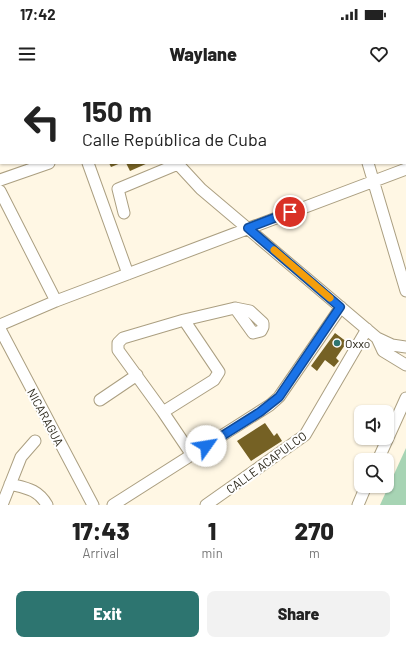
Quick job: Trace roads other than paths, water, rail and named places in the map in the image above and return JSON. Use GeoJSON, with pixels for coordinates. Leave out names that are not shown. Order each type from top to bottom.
{"type":"FeatureCollection","features":[{"type":"Feature","properties":{"kind":"street"},"geometry":{"type":"LineString","coordinates":[[0,180],[46,164]]}},
{"type":"Feature","properties":{"kind":"street"},"geometry":{"type":"LineString","coordinates":[[88,164],[128,274]]}},
{"type":"Feature","properties":{"kind":"street"},"geometry":{"type":"LineString","coordinates":[[124,213],[118,189],[177,164],[201,189],[377,338],[392,345],[406,347]]}},
{"type":"Feature","properties":{"kind":"street"},"geometry":{"type":"LineString","coordinates":[[368,164],[406,291]]}},
{"type":"Feature","properties":{"kind":"street"},"geometry":{"type":"LineString","coordinates":[[0,325],[56,301],[406,169]]}},
{"type":"Feature","properties":{"kind":"street"},"geometry":{"type":"LineString","coordinates":[[0,192],[56,301]]}},
{"type":"Feature","properties":{"kind":"street"},"geometry":{"type":"LineString","coordinates":[[112,505],[260,412],[279,397],[340,307]]}},
{"type":"Feature","properties":{"kind":"street"},"geometry":{"type":"LineString","coordinates":[[192,455],[118,350],[118,343],[123,338],[184,320],[235,308]]}},
{"type":"Feature","properties":{"kind":"street"},"geometry":{"type":"LineString","coordinates":[[163,412],[214,380],[218,372],[184,320]]}},
{"type":"Feature","properties":{"kind":"street","name":"NICARAGUA"},"geometry":{"type":"LineString","coordinates":[[0,329],[93,505]]}},
{"type":"Feature","properties":{"kind":"street","name":"CALLE ACAPULCO"},"geometry":{"type":"LineString","coordinates":[[206,505],[305,435],[367,329]]}},
{"type":"Feature","properties":{"kind":"street"},"geometry":{"type":"LineString","coordinates":[[377,338],[383,351],[406,365]]}},
{"type":"Feature","properties":{"kind":"street"},"geometry":{"type":"LineString","coordinates":[[100,400],[137,375]]}},
{"type":"Feature","properties":{"kind":"street"},"geometry":{"type":"LineString","coordinates":[[381,453],[406,398]]}},
{"type":"Feature","properties":{"kind":"street"},"geometry":{"type":"LineString","coordinates":[[2,505],[21,457],[35,441]]}},
{"type":"Feature","properties":{"kind":"street"},"geometry":{"type":"LineString","coordinates":[[10,484],[34,490],[42,497],[47,505]]}},
{"type":"Feature","properties":{"kind":"street"},"geometry":{"type":"LineString","coordinates":[[358,505],[363,493]]}},
{"type":"Feature","properties":{"kind":"place","name":"Oxxo"},"geometry":{"type":"Point","coordinates":[337,343]}}]}
